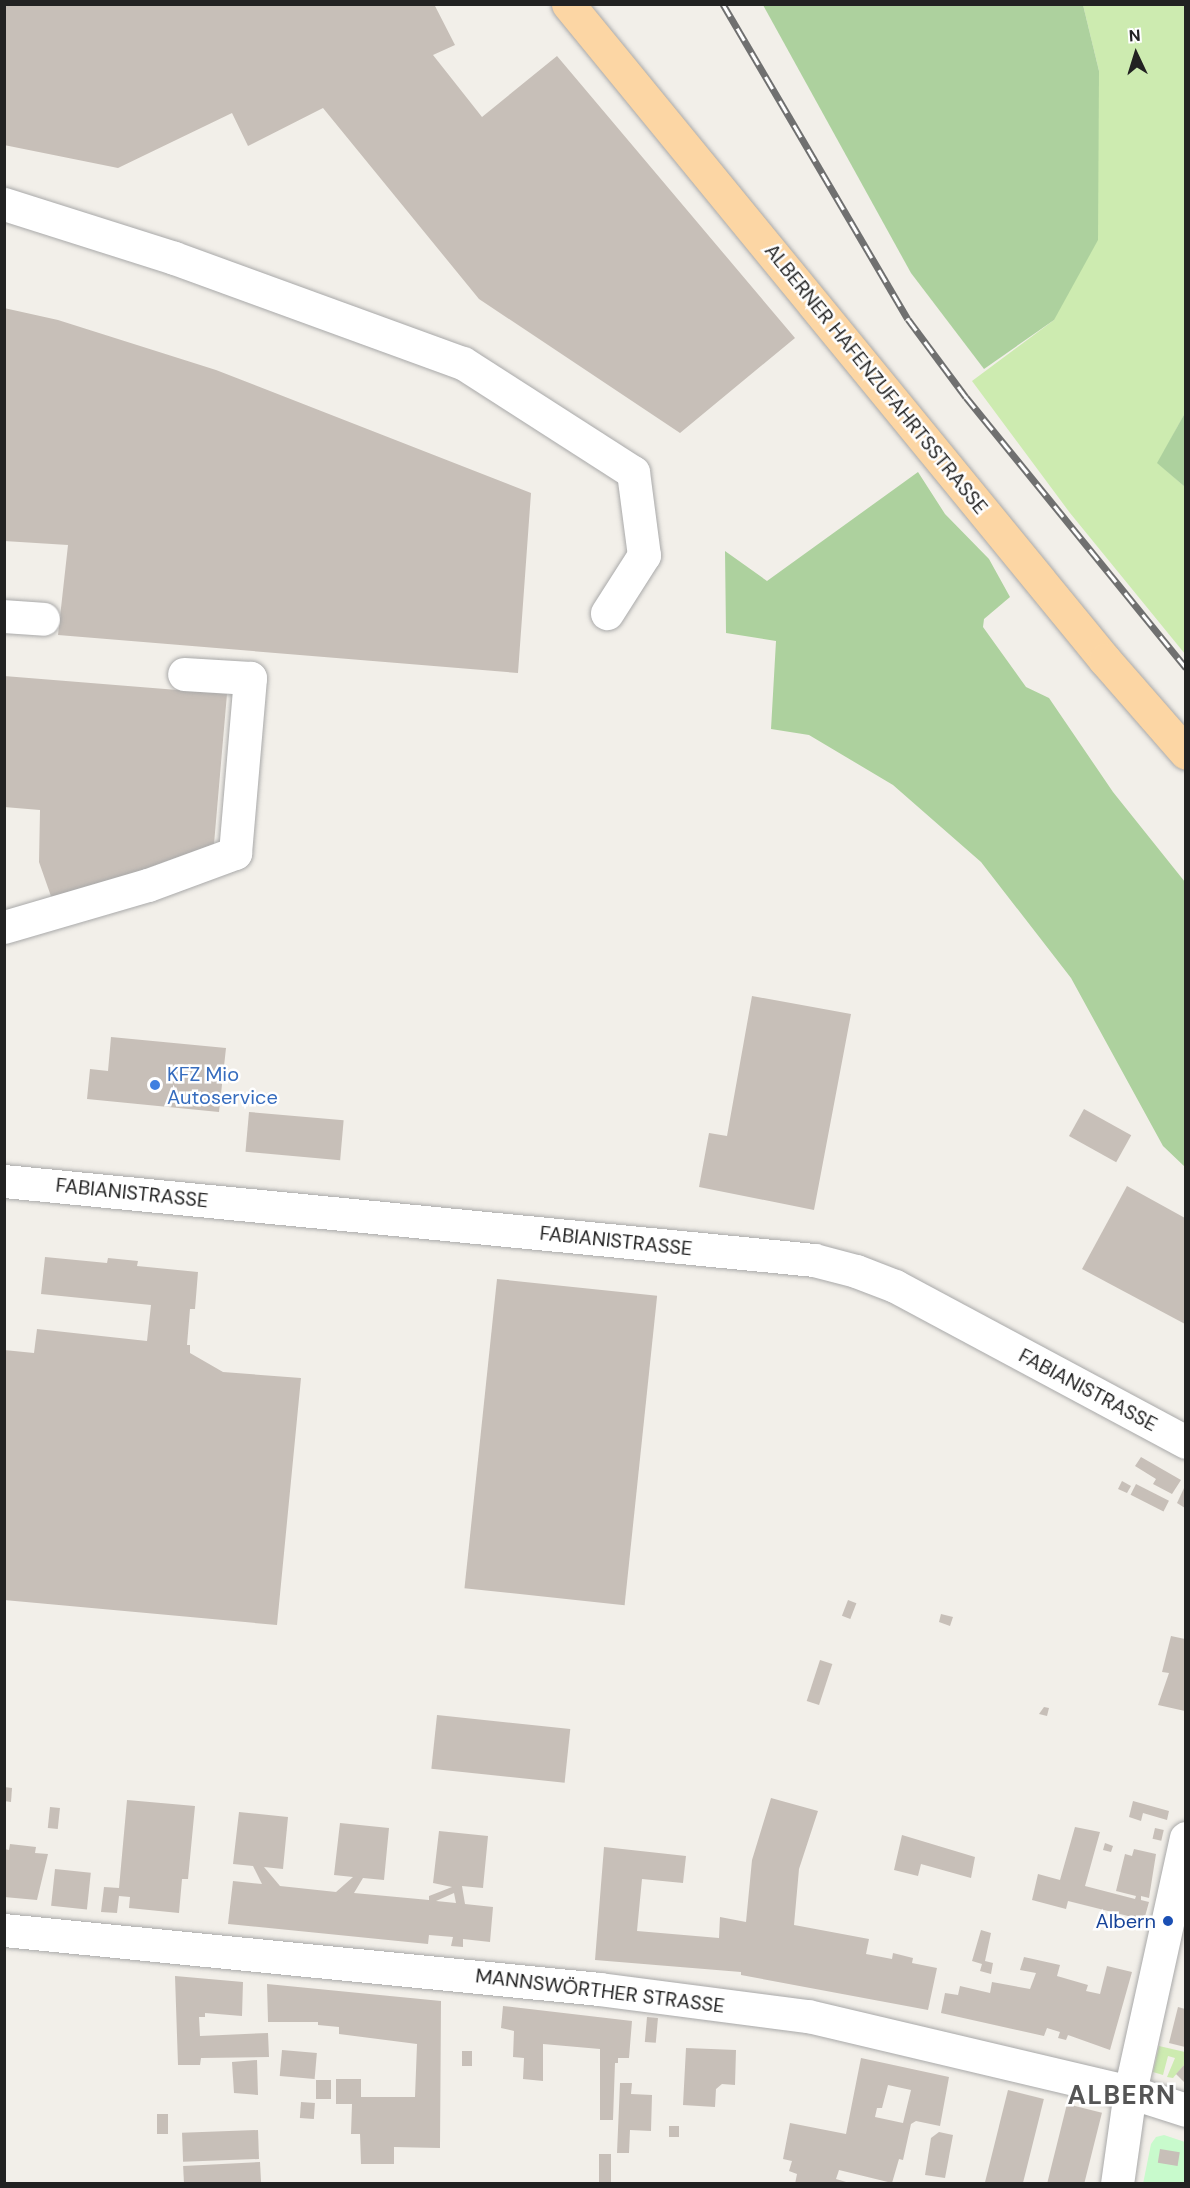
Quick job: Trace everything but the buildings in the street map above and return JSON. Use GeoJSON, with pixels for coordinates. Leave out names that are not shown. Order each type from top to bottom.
{"type":"FeatureCollection","features":[{"type":"Feature","properties":{"kind":"main road","name":"ALBERNER HAFENZUFAHRTSSTRASSE"},"geometry":{"type":"LineString","coordinates":[[568,4],[1105,660],[1185,753]]}},
{"type":"Feature","properties":{"kind":"street"},"geometry":{"type":"LineString","coordinates":[[4,204],[174,258],[463,363],[633,472],[644,555],[607,613]]}},
{"type":"Feature","properties":{"kind":"street"},"geometry":{"type":"LineString","coordinates":[[4,616],[43,619]]}},
{"type":"Feature","properties":{"kind":"street"},"geometry":{"type":"LineString","coordinates":[[4,927],[148,885],[235,853],[250,678],[184,674]]}},
{"type":"Feature","properties":{"kind":"street","name":"FABIANISTRASSE"},"geometry":{"type":"LineString","coordinates":[[4,1181],[814,1260],[856,1271],[895,1286],[1185,1442]]}},
{"type":"Feature","properties":{"kind":"street"},"geometry":{"type":"LineString","coordinates":[[1117,2184],[1130,2092],[1185,1838]]}},
{"type":"Feature","properties":{"kind":"street","name":"MANNSWÖRTHER STRASSE"},"geometry":{"type":"LineString","coordinates":[[4,1930],[599,1989],[808,2016],[1130,2092],[1185,2110]]}},
{"type":"Feature","properties":{"kind":"green space"},"geometry":{"type":"Polygon","coordinates":[[[763,5],[1083,5],[1099,71],[1098,240],[1054,320],[984,369],[911,273],[763,5]]]}},
{"type":"Feature","properties":{"kind":"green space"},"geometry":{"type":"Polygon","coordinates":[[[1083,5],[1185,5],[1185,413],[1158,463],[1185,487],[1185,654],[1070,513],[972,381],[1054,320],[1099,71],[1083,5]]]}},
{"type":"Feature","properties":{"kind":"green space"},"geometry":{"type":"Polygon","coordinates":[[[1185,413],[1185,487],[1157,463],[1185,413]]]}},
{"type":"Feature","properties":{"kind":"green space"},"geometry":{"type":"Polygon","coordinates":[[[918,472],[945,514],[989,559],[1010,597],[984,619],[983,627],[1026,687],[1049,698],[1113,792],[1185,882],[1185,1167],[1163,1146],[1071,978],[981,862],[893,785],[809,735],[771,729],[776,641],[726,633],[725,551],[767,581],[918,472]]]}},
{"type":"Feature","properties":{"kind":"green space"},"geometry":{"type":"Polygon","coordinates":[[[1159,2046],[1185,2052],[1185,2064],[1173,2078],[1167,2077],[1175,2058],[1168,2056],[1163,2075],[1153,2072],[1159,2046]]]}},
{"type":"Feature","properties":{"kind":"green space"},"geometry":{"type":"Polygon","coordinates":[[[1164,2135],[1185,2142],[1185,2183],[1143,2184],[1151,2144],[1156,2137],[1164,2135]]]}},
{"type":"Feature","properties":{"kind":"railway"},"geometry":{"type":"LineString","coordinates":[[723,4],[908,319],[966,397],[1186,668]]}},
{"type":"Feature","properties":{"kind":"place","name":"KFZ Mio Autoservice"},"geometry":{"type":"Point","coordinates":[155,1085]}},
{"type":"Feature","properties":{"kind":"place","name":"Albern"},"geometry":{"type":"Point","coordinates":[1168,1921]}},
{"type":"Feature","properties":{"kind":"district","name":"ALBERN"},"geometry":{"type":"Point","coordinates":[1122,2096]}}]}
